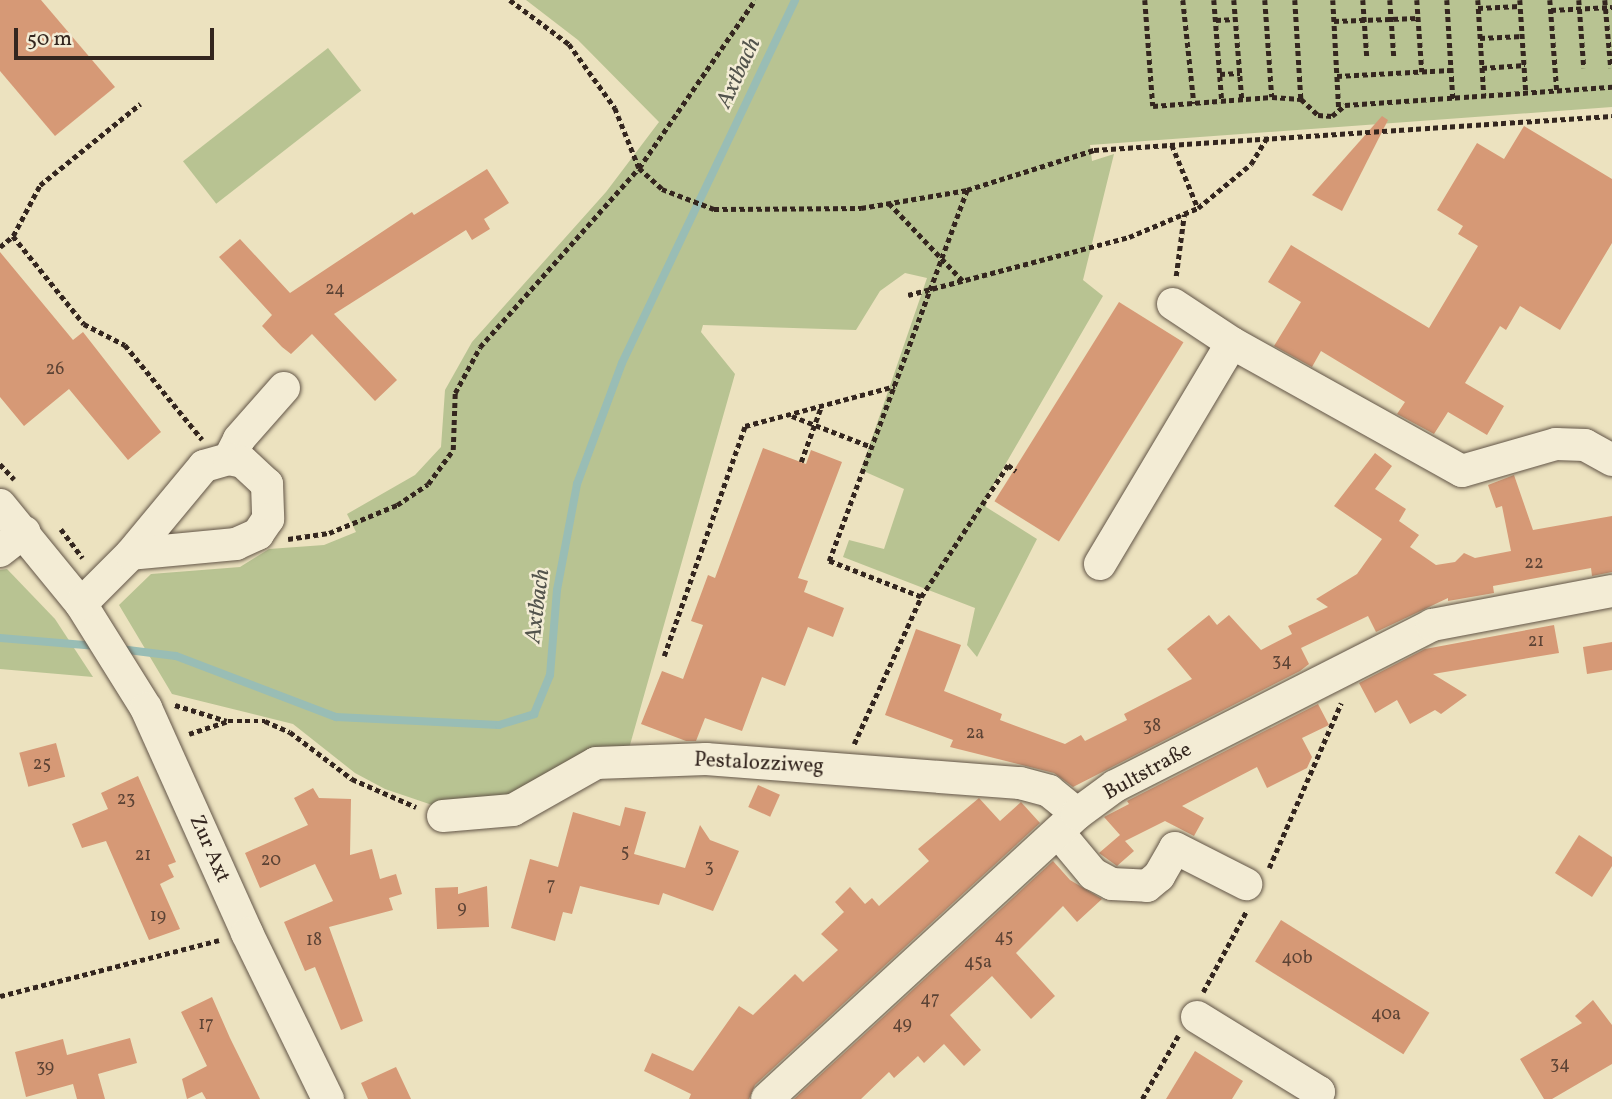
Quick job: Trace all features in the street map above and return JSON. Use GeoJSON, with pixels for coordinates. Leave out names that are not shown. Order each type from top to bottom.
{"type":"FeatureCollection","features":[{"type":"Feature","properties":{"kind":"street"},"geometry":{"type":"LineString","coordinates":[[1172,304],[1232,343],[1462,471],[1556,443],[1585,445],[1612,460]]}},
{"type":"Feature","properties":{"kind":"street"},"geometry":{"type":"LineString","coordinates":[[1100,564],[1232,343]]}},
{"type":"Feature","properties":{"kind":"street"},"geometry":{"type":"LineString","coordinates":[[81,604],[131,554],[204,466],[222,460],[284,388]]}},
{"type":"Feature","properties":{"kind":"street"},"geometry":{"type":"LineString","coordinates":[[131,554],[236,544],[258,534],[268,519],[267,484],[256,471],[222,460]]}},
{"type":"Feature","properties":{"kind":"street","name":"Zur Axt"},"geometry":{"type":"LineString","coordinates":[[0,505],[81,604],[139,696],[247,933],[328,1099]]}},
{"type":"Feature","properties":{"kind":"street"},"geometry":{"type":"LineString","coordinates":[[0,551],[24,532]]}},
{"type":"Feature","properties":{"kind":"street","name":"Bultstraße"},"geometry":{"type":"LineString","coordinates":[[768,1099],[1068,823],[1115,786],[1432,625],[1612,590]]}},
{"type":"Feature","properties":{"kind":"street","name":"Pestalozziweg"},"geometry":{"type":"LineString","coordinates":[[443,816],[513,810],[596,763],[706,759],[848,768],[1020,783],[1049,791],[1093,874],[1112,884],[1147,886],[1159,876],[1175,848],[1246,884]]}},
{"type":"Feature","properties":{"kind":"street"},"geometry":{"type":"LineString","coordinates":[[1197,1017],[1319,1092],[1316,1099]]}},
{"type":"Feature","properties":{"kind":"path"},"geometry":{"type":"LineString","coordinates":[[510,0],[569,44],[615,108],[639,168],[662,189],[714,209],[860,208],[967,190],[1094,150],[1612,116]]}},
{"type":"Feature","properties":{"kind":"path"},"geometry":{"type":"LineString","coordinates":[[258,534],[279,540],[329,533],[397,505],[428,484],[453,450],[456,393],[480,347],[639,168],[755,0]]}},
{"type":"Feature","properties":{"kind":"path"},"geometry":{"type":"LineString","coordinates":[[1145,0],[1153,106],[1272,97],[1301,99],[1318,115],[1339,111],[1345,106],[1612,87]]}},
{"type":"Feature","properties":{"kind":"path"},"geometry":{"type":"LineString","coordinates":[[1184,0],[1194,103]]}},
{"type":"Feature","properties":{"kind":"path"},"geometry":{"type":"LineString","coordinates":[[1214,0],[1222,102]]}},
{"type":"Feature","properties":{"kind":"path"},"geometry":{"type":"LineString","coordinates":[[1234,0],[1242,100]]}},
{"type":"Feature","properties":{"kind":"path"},"geometry":{"type":"LineString","coordinates":[[1265,0],[1272,97]]}},
{"type":"Feature","properties":{"kind":"path"},"geometry":{"type":"LineString","coordinates":[[1296,0],[1301,99]]}},
{"type":"Feature","properties":{"kind":"path"},"geometry":{"type":"LineString","coordinates":[[1333,0],[1339,111]]}},
{"type":"Feature","properties":{"kind":"path"},"geometry":{"type":"LineString","coordinates":[[1363,0],[1367,57]]}},
{"type":"Feature","properties":{"kind":"path"},"geometry":{"type":"LineString","coordinates":[[1391,0],[1394,57]]}},
{"type":"Feature","properties":{"kind":"path"},"geometry":{"type":"LineString","coordinates":[[1417,0],[1422,72]]}},
{"type":"Feature","properties":{"kind":"path"},"geometry":{"type":"LineString","coordinates":[[1447,0],[1453,99]]}},
{"type":"Feature","properties":{"kind":"path"},"geometry":{"type":"LineString","coordinates":[[1478,0],[1484,96]]}},
{"type":"Feature","properties":{"kind":"path"},"geometry":{"type":"LineString","coordinates":[[1550,0],[1557,91]]}},
{"type":"Feature","properties":{"kind":"path"},"geometry":{"type":"LineString","coordinates":[[1578,0],[1584,68]]}},
{"type":"Feature","properties":{"kind":"path"},"geometry":{"type":"LineString","coordinates":[[1605,0],[1609,7],[1611,68]]}},
{"type":"Feature","properties":{"kind":"path"},"geometry":{"type":"LineString","coordinates":[[1478,8],[1520,3],[1526,92]]}},
{"type":"Feature","properties":{"kind":"path"},"geometry":{"type":"LineString","coordinates":[[1551,10],[1609,7]]}},
{"type":"Feature","properties":{"kind":"path"},"geometry":{"type":"LineString","coordinates":[[1334,21],[1418,18]]}},
{"type":"Feature","properties":{"kind":"path"},"geometry":{"type":"LineString","coordinates":[[1216,20],[1236,19]]}},
{"type":"Feature","properties":{"kind":"path"},"geometry":{"type":"LineString","coordinates":[[1480,38],[1523,36]]}},
{"type":"Feature","properties":{"kind":"path"},"geometry":{"type":"LineString","coordinates":[[1482,68],[1525,65]]}},
{"type":"Feature","properties":{"kind":"path"},"geometry":{"type":"LineString","coordinates":[[1337,76],[1451,70]]}},
{"type":"Feature","properties":{"kind":"path"},"geometry":{"type":"LineString","coordinates":[[1220,75],[1240,73]]}},
{"type":"Feature","properties":{"kind":"path"},"geometry":{"type":"LineString","coordinates":[[0,247],[13,236],[40,185],[140,104]]}},
{"type":"Feature","properties":{"kind":"path"},"geometry":{"type":"LineString","coordinates":[[908,295],[1129,237],[1184,215],[1198,208],[1251,164],[1266,139]]}},
{"type":"Feature","properties":{"kind":"path"},"geometry":{"type":"LineString","coordinates":[[1172,145],[1198,208]]}},
{"type":"Feature","properties":{"kind":"path"},"geometry":{"type":"LineString","coordinates":[[921,597],[829,561],[967,190]]}},
{"type":"Feature","properties":{"kind":"path"},"geometry":{"type":"LineString","coordinates":[[889,203],[964,282]]}},
{"type":"Feature","properties":{"kind":"path"},"geometry":{"type":"LineString","coordinates":[[1172,304],[1184,215]]}},
{"type":"Feature","properties":{"kind":"path"},"geometry":{"type":"LineString","coordinates":[[13,236],[84,324],[125,345],[222,460]]}},
{"type":"Feature","properties":{"kind":"path"},"geometry":{"type":"LineString","coordinates":[[664,656],[745,426],[896,385]]}},
{"type":"Feature","properties":{"kind":"path"},"geometry":{"type":"LineString","coordinates":[[802,462],[821,407]]}},
{"type":"Feature","properties":{"kind":"path"},"geometry":{"type":"LineString","coordinates":[[790,415],[872,447]]}},
{"type":"Feature","properties":{"kind":"path"},"geometry":{"type":"LineString","coordinates":[[848,768],[852,748],[921,597],[1008,464],[1016,471]]}},
{"type":"Feature","properties":{"kind":"path"},"geometry":{"type":"LineString","coordinates":[[139,696],[228,721],[265,721],[290,732],[362,785],[443,816]]}},
{"type":"Feature","properties":{"kind":"path"},"geometry":{"type":"LineString","coordinates":[[161,744],[228,721]]}},
{"type":"Feature","properties":{"kind":"path"},"geometry":{"type":"LineString","coordinates":[[0,996],[247,933]]}},
{"type":"Feature","properties":{"kind":"green space"},"geometry":{"type":"Polygon","coordinates":[[[526,0],[1612,0],[1612,107],[1090,145],[1092,161],[1114,154],[1083,280],[1103,296],[987,496],[986,507],[1037,539],[977,657],[967,645],[975,608],[843,557],[849,540],[884,549],[904,489],[861,470],[927,278],[905,273],[880,291],[856,330],[703,325],[701,332],[735,374],[628,752],[514,801],[441,808],[385,789],[355,773],[293,724],[172,694],[119,605],[151,574],[240,567],[269,549],[324,545],[356,532],[347,514],[415,475],[441,447],[445,390],[472,342],[606,192],[659,122],[578,40],[526,0]]]}},
{"type":"Feature","properties":{"kind":"green space"},"geometry":{"type":"Polygon","coordinates":[[[328,48],[361,91],[216,204],[183,161],[328,48]]]}},
{"type":"Feature","properties":{"kind":"green space"},"geometry":{"type":"Polygon","coordinates":[[[7,569],[55,619],[93,677],[0,669],[0,570],[7,569]]]}},
{"type":"Feature","properties":{"kind":"building"},"geometry":{"type":"Polygon","coordinates":[[[0,0],[41,0],[115,87],[55,136],[0,71],[0,0]]]}},
{"type":"Feature","properties":{"kind":"building"},"geometry":{"type":"Polygon","coordinates":[[[1382,116],[1388,120],[1342,211],[1312,195],[1382,116]]]}},
{"type":"Feature","properties":{"kind":"building"},"geometry":{"type":"Polygon","coordinates":[[[1524,126],[1612,179],[1612,243],[1560,330],[1520,306],[1506,330],[1500,326],[1465,383],[1504,406],[1487,435],[1448,412],[1434,434],[1397,414],[1405,402],[1321,351],[1312,367],[1274,346],[1301,302],[1268,282],[1291,245],[1429,328],[1478,246],[1458,234],[1463,226],[1437,210],[1477,143],[1504,159],[1524,126]]]}},
{"type":"Feature","properties":{"kind":"building"},"geometry":{"type":"Polygon","coordinates":[[[487,169],[509,203],[484,219],[490,229],[472,240],[466,230],[334,314],[397,380],[375,401],[312,334],[291,354],[282,347],[262,326],[272,315],[219,257],[240,239],[290,293],[412,212],[414,215],[487,169]]]}},
{"type":"Feature","properties":{"kind":"building"},"geometry":{"type":"Polygon","coordinates":[[[0,252],[73,340],[83,332],[161,432],[128,460],[69,389],[24,426],[0,397],[0,252]]]}},
{"type":"Feature","properties":{"kind":"building"},"geometry":{"type":"Polygon","coordinates":[[[1119,302],[1183,342],[1059,542],[994,501],[1119,302]]]}},
{"type":"Feature","properties":{"kind":"building"},"geometry":{"type":"Polygon","coordinates":[[[763,448],[806,464],[811,450],[842,462],[798,578],[808,581],[804,592],[844,608],[833,637],[808,627],[785,686],[762,677],[742,731],[705,718],[696,741],[686,741],[641,724],[662,671],[683,679],[703,625],[691,621],[708,575],[715,578],[763,448]]]}},
{"type":"Feature","properties":{"kind":"building"},"geometry":{"type":"Polygon","coordinates":[[[1375,453],[1392,466],[1375,489],[1406,509],[1399,521],[1419,535],[1410,547],[1436,565],[1455,562],[1464,553],[1475,558],[1511,551],[1502,506],[1496,508],[1488,485],[1514,475],[1533,530],[1612,516],[1612,572],[1592,576],[1591,568],[1493,586],[1494,593],[1448,601],[1448,598],[1376,632],[1368,616],[1301,648],[1309,664],[1300,671],[1073,787],[1054,773],[950,747],[953,740],[885,715],[916,629],[961,645],[944,691],[1002,714],[1000,720],[1065,744],[1081,735],[1085,741],[1127,720],[1124,714],[1192,679],[1167,649],[1209,615],[1217,625],[1229,615],[1261,650],[1292,634],[1288,626],[1328,607],[1316,599],[1357,574],[1382,539],[1334,506],[1375,453]]]}},
{"type":"Feature","properties":{"kind":"building"},"geometry":{"type":"Polygon","coordinates":[[[1554,625],[1559,653],[1433,674],[1467,695],[1441,714],[1435,710],[1410,724],[1397,700],[1375,713],[1359,683],[1425,649],[1554,625]]]}},
{"type":"Feature","properties":{"kind":"building"},"geometry":{"type":"Polygon","coordinates":[[[1612,642],[1612,670],[1587,674],[1583,647],[1612,642]]]}},
{"type":"Feature","properties":{"kind":"building"},"geometry":{"type":"Polygon","coordinates":[[[1318,704],[1329,725],[1302,738],[1312,757],[1307,768],[1267,788],[1257,767],[1182,806],[1204,818],[1194,836],[1165,821],[1125,841],[1134,851],[1117,866],[1099,853],[1120,835],[1104,817],[1129,804],[1127,801],[1318,704]]]}},
{"type":"Feature","properties":{"kind":"building"},"geometry":{"type":"Polygon","coordinates":[[[56,743],[65,777],[28,787],[19,753],[56,743]]]}},
{"type":"Feature","properties":{"kind":"building"},"geometry":{"type":"Polygon","coordinates":[[[138,776],[176,862],[168,865],[174,877],[160,884],[180,929],[149,940],[106,841],[82,848],[72,824],[108,809],[101,793],[138,776]]]}},
{"type":"Feature","properties":{"kind":"building"},"geometry":{"type":"Polygon","coordinates":[[[758,785],[780,795],[770,817],[748,807],[758,785]]]}},
{"type":"Feature","properties":{"kind":"building"},"geometry":{"type":"Polygon","coordinates":[[[313,788],[319,798],[351,799],[350,855],[372,849],[380,879],[396,874],[402,894],[389,898],[393,910],[329,927],[363,1021],[341,1030],[315,967],[305,971],[284,922],[333,901],[315,864],[260,888],[245,853],[308,825],[294,798],[313,788]]]}},
{"type":"Feature","properties":{"kind":"building"},"geometry":{"type":"Polygon","coordinates":[[[979,798],[1000,821],[1021,802],[1040,823],[755,1085],[749,1099],[689,1099],[691,1094],[644,1071],[652,1053],[693,1071],[739,1006],[753,1015],[795,974],[803,982],[838,950],[821,934],[844,912],[835,902],[850,887],[865,904],[872,898],[879,906],[929,861],[918,849],[979,798]]]}},
{"type":"Feature","properties":{"kind":"building"},"geometry":{"type":"Polygon","coordinates":[[[625,807],[646,812],[634,854],[685,868],[700,825],[710,840],[739,851],[713,911],[663,893],[659,905],[580,886],[572,914],[563,912],[555,941],[511,928],[530,859],[558,867],[573,812],[620,826],[625,807]]]}},
{"type":"Feature","properties":{"kind":"building"},"geometry":{"type":"Polygon","coordinates":[[[1579,835],[1612,857],[1612,866],[1592,897],[1555,873],[1579,835]]]}},
{"type":"Feature","properties":{"kind":"building"},"geometry":{"type":"Polygon","coordinates":[[[1053,861],[1070,880],[1102,899],[1077,922],[1063,906],[1016,953],[1055,996],[1031,1019],[992,976],[950,1015],[981,1050],[964,1066],[944,1044],[924,1063],[918,1056],[894,1078],[889,1072],[861,1099],[794,1099],[1053,861]]]}},
{"type":"Feature","properties":{"kind":"building"},"geometry":{"type":"Polygon","coordinates":[[[487,886],[489,927],[437,929],[435,888],[458,887],[458,894],[487,886]]]}},
{"type":"Feature","properties":{"kind":"building"},"geometry":{"type":"Polygon","coordinates":[[[1281,920],[1429,1013],[1403,1054],[1255,962],[1281,920]]]}},
{"type":"Feature","properties":{"kind":"building"},"geometry":{"type":"Polygon","coordinates":[[[212,997],[260,1099],[206,1099],[202,1092],[187,1099],[182,1079],[207,1066],[181,1012],[212,997]]]}},
{"type":"Feature","properties":{"kind":"building"},"geometry":{"type":"Polygon","coordinates":[[[1593,1000],[1612,1025],[1612,1064],[1552,1099],[1544,1099],[1520,1059],[1582,1023],[1575,1016],[1593,1000]]]}},
{"type":"Feature","properties":{"kind":"building"},"geometry":{"type":"Polygon","coordinates":[[[130,1038],[137,1063],[98,1074],[105,1099],[77,1099],[73,1084],[26,1097],[15,1052],[63,1039],[67,1055],[130,1038]]]}},
{"type":"Feature","properties":{"kind":"building"},"geometry":{"type":"Polygon","coordinates":[[[1195,1051],[1243,1081],[1232,1099],[1166,1099],[1195,1051]]]}},
{"type":"Feature","properties":{"kind":"building"},"geometry":{"type":"Polygon","coordinates":[[[396,1067],[411,1099],[368,1099],[361,1083],[396,1067]]]}},
{"type":"Feature","properties":{"kind":"waterway","name":"Axtbach"},"geometry":{"type":"LineString","coordinates":[[120,649],[176,656],[336,717],[499,725],[534,714],[550,675],[557,590],[577,484],[622,363],[795,0]]}},
{"type":"Feature","properties":{"kind":"waterway","name":"Axtbach"},"geometry":{"type":"LineString","coordinates":[[0,638],[97,646]]}}]}
